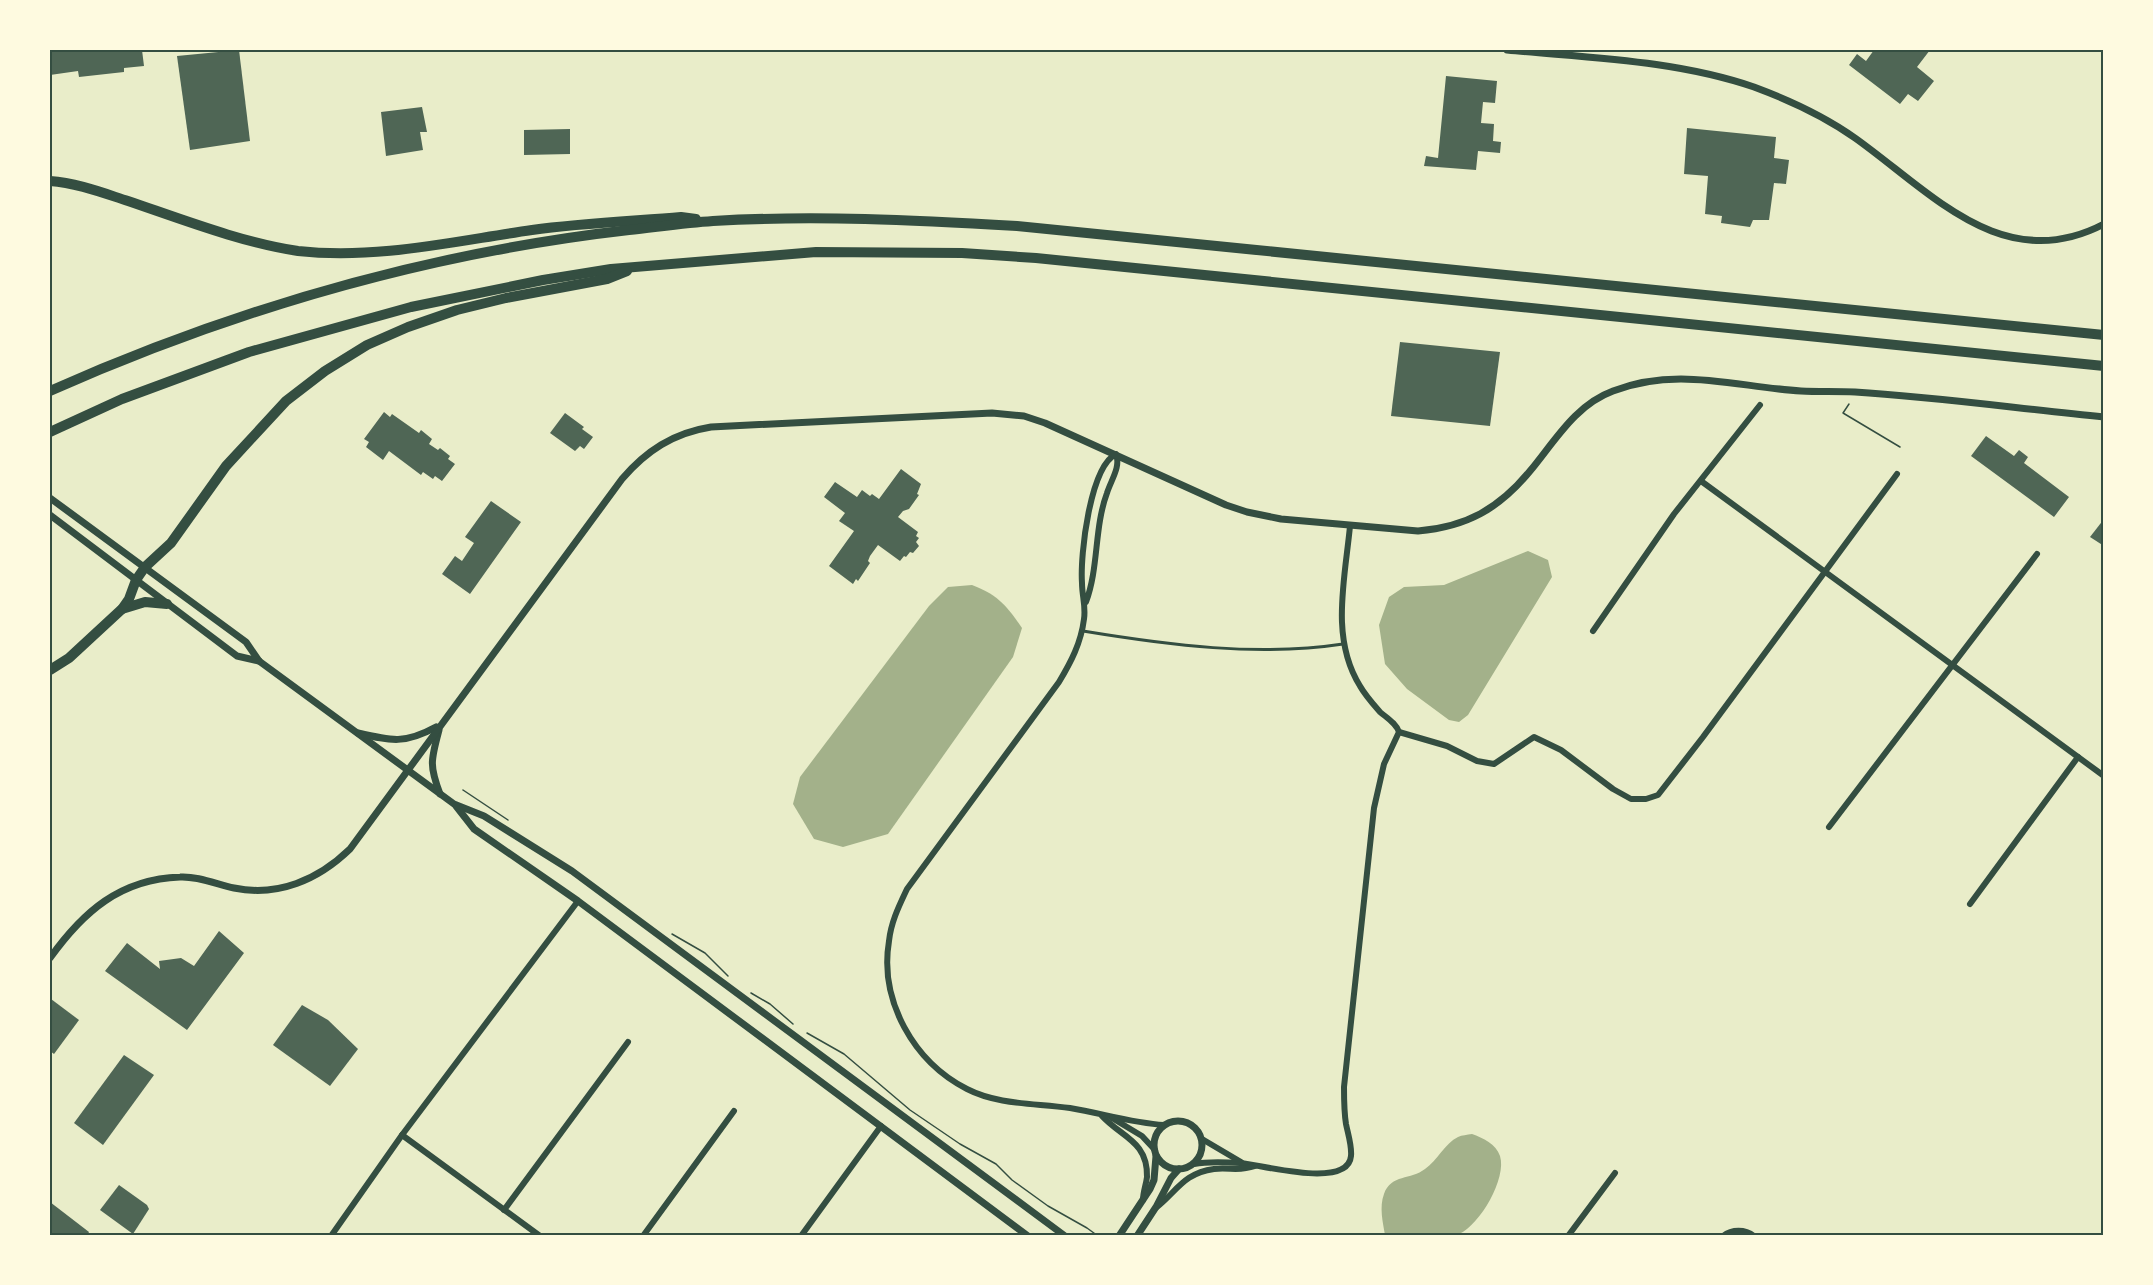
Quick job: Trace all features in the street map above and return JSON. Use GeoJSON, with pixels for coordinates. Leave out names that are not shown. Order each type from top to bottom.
{"type":"FeatureCollection","features":[{"type":"Feature","properties":{"kind":"highway"},"geometry":{"type":"LineString","coordinates":[[50,181],[90,189],[248,240],[325,254],[355,254],[536,229],[681,217],[711,221]]}},
{"type":"Feature","properties":{"kind":"highway"},"geometry":{"type":"LineString","coordinates":[[50,391],[109,364],[307,294],[463,256],[525,244],[711,221],[866,219],[1017,226],[2103,335]]}},
{"type":"Feature","properties":{"kind":"highway"},"geometry":{"type":"LineString","coordinates":[[50,432],[122,399],[228,360],[360,320],[478,292],[611,269],[816,252],[962,253],[1146,269],[2103,366]]}},
{"type":"Feature","properties":{"kind":"highway"},"geometry":{"type":"LineString","coordinates":[[50,670],[69,658],[122,609],[145,567],[171,543],[226,466],[286,401],[325,371],[358,351],[408,327],[457,310],[506,298],[607,279],[632,269]]}},
{"type":"Feature","properties":{"kind":"highway"},"geometry":{"type":"LineString","coordinates":[[122,609],[145,602],[168,604]]}},
{"type":"Feature","properties":{"kind":"street"},"geometry":{"type":"LineString","coordinates":[[1507,50],[1689,69],[1788,100],[1854,137],[1958,215],[1978,227],[2000,235],[2019,240],[2051,240],[2082,234],[2103,224]]}},
{"type":"Feature","properties":{"kind":"street"},"geometry":{"type":"LineString","coordinates":[[50,958],[71,930],[98,904],[138,884],[186,877],[234,888],[273,890],[315,877],[334,864],[350,849],[622,479],[654,448],[674,436],[693,430],[711,427],[992,413],[1011,414],[1035,419],[1247,512],[1281,519],[1397,530],[1440,529],[1490,510],[1512,491],[1571,419],[1588,405],[1611,392],[1652,379],[1677,377],[1800,391],[1858,392],[2103,417]]}},
{"type":"Feature","properties":{"kind":"street"},"geometry":{"type":"LineString","coordinates":[[1593,631],[1674,514],[1760,405]]}},
{"type":"Feature","properties":{"kind":"street"},"geometry":{"type":"LineString","coordinates":[[1086,602],[1082,584],[1088,512],[1098,477],[1109,457],[1116,454]]}},
{"type":"Feature","properties":{"kind":"street"},"geometry":{"type":"LineString","coordinates":[[1116,454],[1118,466],[1102,511],[1093,584],[1086,602],[1083,631],[1078,648],[1059,682],[908,889],[892,925],[887,959],[892,998],[907,1032],[926,1057],[949,1078],[968,1090],[991,1098],[1071,1108],[1164,1125],[1173,1121],[1184,1121],[1197,1129],[1202,1139],[1202,1150],[1194,1164]]}},
{"type":"Feature","properties":{"kind":"street"},"geometry":{"type":"LineString","coordinates":[[1350,526],[1341,623],[1344,644],[1351,669],[1359,685],[1399,732],[1446,746],[1477,761],[1494,764],[1534,737],[1561,750],[1613,789],[1631,799],[1646,799],[1658,795],[1703,737],[1898,474]]}},
{"type":"Feature","properties":{"kind":"street"},"geometry":{"type":"LineString","coordinates":[[1701,481],[2103,776]]}},
{"type":"Feature","properties":{"kind":"street"},"geometry":{"type":"LineString","coordinates":[[50,498],[246,642],[259,661],[440,794],[454,804],[484,816],[572,871],[1065,1236]]}},
{"type":"Feature","properties":{"kind":"street"},"geometry":{"type":"LineString","coordinates":[[50,515],[237,656],[259,661]]}},
{"type":"Feature","properties":{"kind":"street"},"geometry":{"type":"LineString","coordinates":[[1829,827],[2037,554]]}},
{"type":"Feature","properties":{"kind":"street"},"geometry":{"type":"LineString","coordinates":[[356,732],[386,740],[402,740],[417,738],[440,725]]}},
{"type":"Feature","properties":{"kind":"street"},"geometry":{"type":"LineString","coordinates":[[440,725],[431,772],[440,794]]}},
{"type":"Feature","properties":{"kind":"street"},"geometry":{"type":"LineString","coordinates":[[1137,1236],[1171,1178],[1179,1169],[1194,1164],[1242,1163],[1285,1171],[1325,1172],[1337,1171],[1347,1166],[1351,1156],[1345,1120],[1344,1087],[1372,821],[1378,785],[1391,747],[1399,732]]}},
{"type":"Feature","properties":{"kind":"street"},"geometry":{"type":"LineString","coordinates":[[1970,904],[2078,757]]}},
{"type":"Feature","properties":{"kind":"street"},"geometry":{"type":"LineString","coordinates":[[454,804],[474,829],[578,901],[1028,1236]]}},
{"type":"Feature","properties":{"kind":"street"},"geometry":{"type":"LineString","coordinates":[[331,1236],[402,1135],[578,901]]}},
{"type":"Feature","properties":{"kind":"street"},"geometry":{"type":"LineString","coordinates":[[504,1210],[628,1042]]}},
{"type":"Feature","properties":{"kind":"street"},"geometry":{"type":"LineString","coordinates":[[643,1236],[734,1111]]}},
{"type":"Feature","properties":{"kind":"street"},"geometry":{"type":"LineString","coordinates":[[1101,1115],[1110,1125],[1128,1136],[1141,1152],[1147,1175],[1143,1202]]}},
{"type":"Feature","properties":{"kind":"street"},"geometry":{"type":"LineString","coordinates":[[1112,1117],[1142,1136],[1164,1164],[1179,1169]]}},
{"type":"Feature","properties":{"kind":"street"},"geometry":{"type":"LineString","coordinates":[[1119,1236],[1143,1202],[1154,1180],[1155,1139],[1164,1125]]}},
{"type":"Feature","properties":{"kind":"street"},"geometry":{"type":"LineString","coordinates":[[801,1236],[881,1126]]}},
{"type":"Feature","properties":{"kind":"street"},"geometry":{"type":"LineString","coordinates":[[402,1135],[540,1236]]}},
{"type":"Feature","properties":{"kind":"street"},"geometry":{"type":"LineString","coordinates":[[1202,1139],[1242,1163]]}},
{"type":"Feature","properties":{"kind":"street"},"geometry":{"type":"LineString","coordinates":[[1156,1207],[1166,1200],[1181,1182],[1191,1176],[1212,1169],[1242,1170],[1256,1166]]}},
{"type":"Feature","properties":{"kind":"street"},"geometry":{"type":"LineString","coordinates":[[1568,1236],[1615,1173]]}},
{"type":"Feature","properties":{"kind":"street"},"geometry":{"type":"LineString","coordinates":[[1723,1236],[1728,1232],[1747,1231],[1754,1236]]}},
{"type":"Feature","properties":{"kind":"lane"},"geometry":{"type":"LineString","coordinates":[[1083,631],[1144,640],[1269,650],[1307,649],[1344,644]]}},
{"type":"Feature","properties":{"kind":"path"},"geometry":{"type":"LineString","coordinates":[[1849,404],[1843,413],[1900,447]]}},
{"type":"Feature","properties":{"kind":"path"},"geometry":{"type":"LineString","coordinates":[[462,790],[508,820]]}},
{"type":"Feature","properties":{"kind":"path"},"geometry":{"type":"LineString","coordinates":[[669,932],[705,953],[730,977]]}},
{"type":"Feature","properties":{"kind":"path"},"geometry":{"type":"LineString","coordinates":[[750,992],[770,1004],[794,1024]]}},
{"type":"Feature","properties":{"kind":"path"},"geometry":{"type":"LineString","coordinates":[[801,1030],[844,1054],[896,1100],[923,1120],[990,1160],[1048,1206],[1098,1236]]}},
{"type":"Feature","properties":{"kind":"shaded area"},"geometry":{"type":"Polygon","coordinates":[[[1528,551],[1548,560],[1552,577],[1468,715],[1459,722],[1449,720],[1407,689],[1385,664],[1379,625],[1389,597],[1404,587],[1444,585],[1528,551]]]}},
{"type":"Feature","properties":{"kind":"shaded area"},"geometry":{"type":"Polygon","coordinates":[[[972,585],[1001,602],[1022,628],[1013,657],[888,834],[843,847],[814,839],[793,804],[800,777],[929,606],[948,587],[972,585]]]}},
{"type":"Feature","properties":{"kind":"shaded area"},"geometry":{"type":"Polygon","coordinates":[[[1472,1134],[1495,1148],[1500,1156],[1501,1165],[1496,1188],[1475,1221],[1467,1229],[1454,1235],[1385,1235],[1382,1204],[1384,1194],[1391,1183],[1425,1169],[1453,1140],[1472,1134]]]}},
{"type":"Feature","properties":{"kind":"building"},"geometry":{"type":"Polygon","coordinates":[[[50,50],[142,50],[144,66],[124,68],[124,72],[79,77],[78,71],[50,75],[50,50]]]}},
{"type":"Feature","properties":{"kind":"building"},"geometry":{"type":"Polygon","coordinates":[[[239,50],[250,141],[190,150],[177,56],[239,50]]]}},
{"type":"Feature","properties":{"kind":"building"},"geometry":{"type":"Polygon","coordinates":[[[1874,50],[1930,50],[1917,67],[1934,81],[1918,101],[1908,94],[1900,104],[1849,65],[1857,54],[1866,61],[1874,50]]]}},
{"type":"Feature","properties":{"kind":"building"},"geometry":{"type":"Polygon","coordinates":[[[1446,76],[1497,81],[1495,103],[1483,102],[1481,123],[1494,124],[1493,141],[1501,142],[1500,153],[1478,151],[1476,170],[1424,166],[1426,156],[1438,158],[1446,76]]]}},
{"type":"Feature","properties":{"kind":"building"},"geometry":{"type":"Polygon","coordinates":[[[422,107],[427,132],[420,132],[423,150],[386,156],[381,112],[422,107]]]}},
{"type":"Feature","properties":{"kind":"building"},"geometry":{"type":"Polygon","coordinates":[[[1687,128],[1776,137],[1774,158],[1789,160],[1786,184],[1774,183],[1769,220],[1753,220],[1750,227],[1721,223],[1722,216],[1705,214],[1708,176],[1684,174],[1687,128]]]}},
{"type":"Feature","properties":{"kind":"building"},"geometry":{"type":"Polygon","coordinates":[[[570,129],[570,154],[524,155],[524,130],[570,129]]]}},
{"type":"Feature","properties":{"kind":"building"},"geometry":{"type":"Polygon","coordinates":[[[1400,342],[1500,352],[1490,426],[1391,416],[1400,342]]]}},
{"type":"Feature","properties":{"kind":"building"},"geometry":{"type":"Polygon","coordinates":[[[384,412],[390,417],[392,414],[419,433],[421,430],[432,439],[429,444],[438,450],[440,448],[450,456],[448,459],[455,464],[442,481],[435,476],[433,479],[423,472],[421,475],[389,451],[383,460],[366,447],[369,442],[364,439],[384,412]]]}},
{"type":"Feature","properties":{"kind":"building"},"geometry":{"type":"Polygon","coordinates":[[[565,413],[593,437],[584,449],[580,446],[575,451],[550,433],[565,413]]]}},
{"type":"Feature","properties":{"kind":"building"},"geometry":{"type":"Polygon","coordinates":[[[1986,436],[2014,456],[2019,450],[2028,457],[2024,463],[2069,497],[2054,517],[1971,456],[1986,436]]]}},
{"type":"Feature","properties":{"kind":"building"},"geometry":{"type":"Polygon","coordinates":[[[901,469],[921,484],[917,494],[919,495],[909,509],[903,511],[898,517],[918,532],[916,536],[919,538],[916,542],[919,546],[900,561],[878,545],[870,556],[868,561],[870,563],[858,581],[856,579],[853,584],[829,566],[854,531],[839,521],[845,513],[824,497],[835,482],[857,497],[862,490],[879,499],[901,469]]]}},
{"type":"Feature","properties":{"kind":"building"},"geometry":{"type":"Polygon","coordinates":[[[491,501],[521,522],[470,594],[442,574],[455,556],[462,561],[474,543],[465,537],[491,501]]]}},
{"type":"Feature","properties":{"kind":"building"},"geometry":{"type":"Polygon","coordinates":[[[2104,519],[2104,546],[2090,537],[2104,519]]]}},
{"type":"Feature","properties":{"kind":"building"},"geometry":{"type":"Polygon","coordinates":[[[219,931],[244,953],[187,1030],[105,971],[127,943],[160,969],[159,961],[181,958],[194,966],[219,931]]]}},
{"type":"Feature","properties":{"kind":"building"},"geometry":{"type":"Polygon","coordinates":[[[51,999],[79,1020],[54,1054],[50,1051],[51,999]]]}},
{"type":"Feature","properties":{"kind":"building"},"geometry":{"type":"Polygon","coordinates":[[[302,1005],[328,1020],[358,1049],[330,1086],[273,1045],[302,1005]]]}},
{"type":"Feature","properties":{"kind":"building"},"geometry":{"type":"Polygon","coordinates":[[[124,1055],[154,1075],[103,1145],[74,1123],[124,1055]]]}},
{"type":"Feature","properties":{"kind":"building"},"geometry":{"type":"Polygon","coordinates":[[[119,1185],[147,1205],[149,1209],[133,1234],[100,1210],[119,1185]]]}},
{"type":"Feature","properties":{"kind":"building"},"geometry":{"type":"Polygon","coordinates":[[[50,1202],[89,1232],[87,1236],[50,1236],[50,1202]]]}}]}
